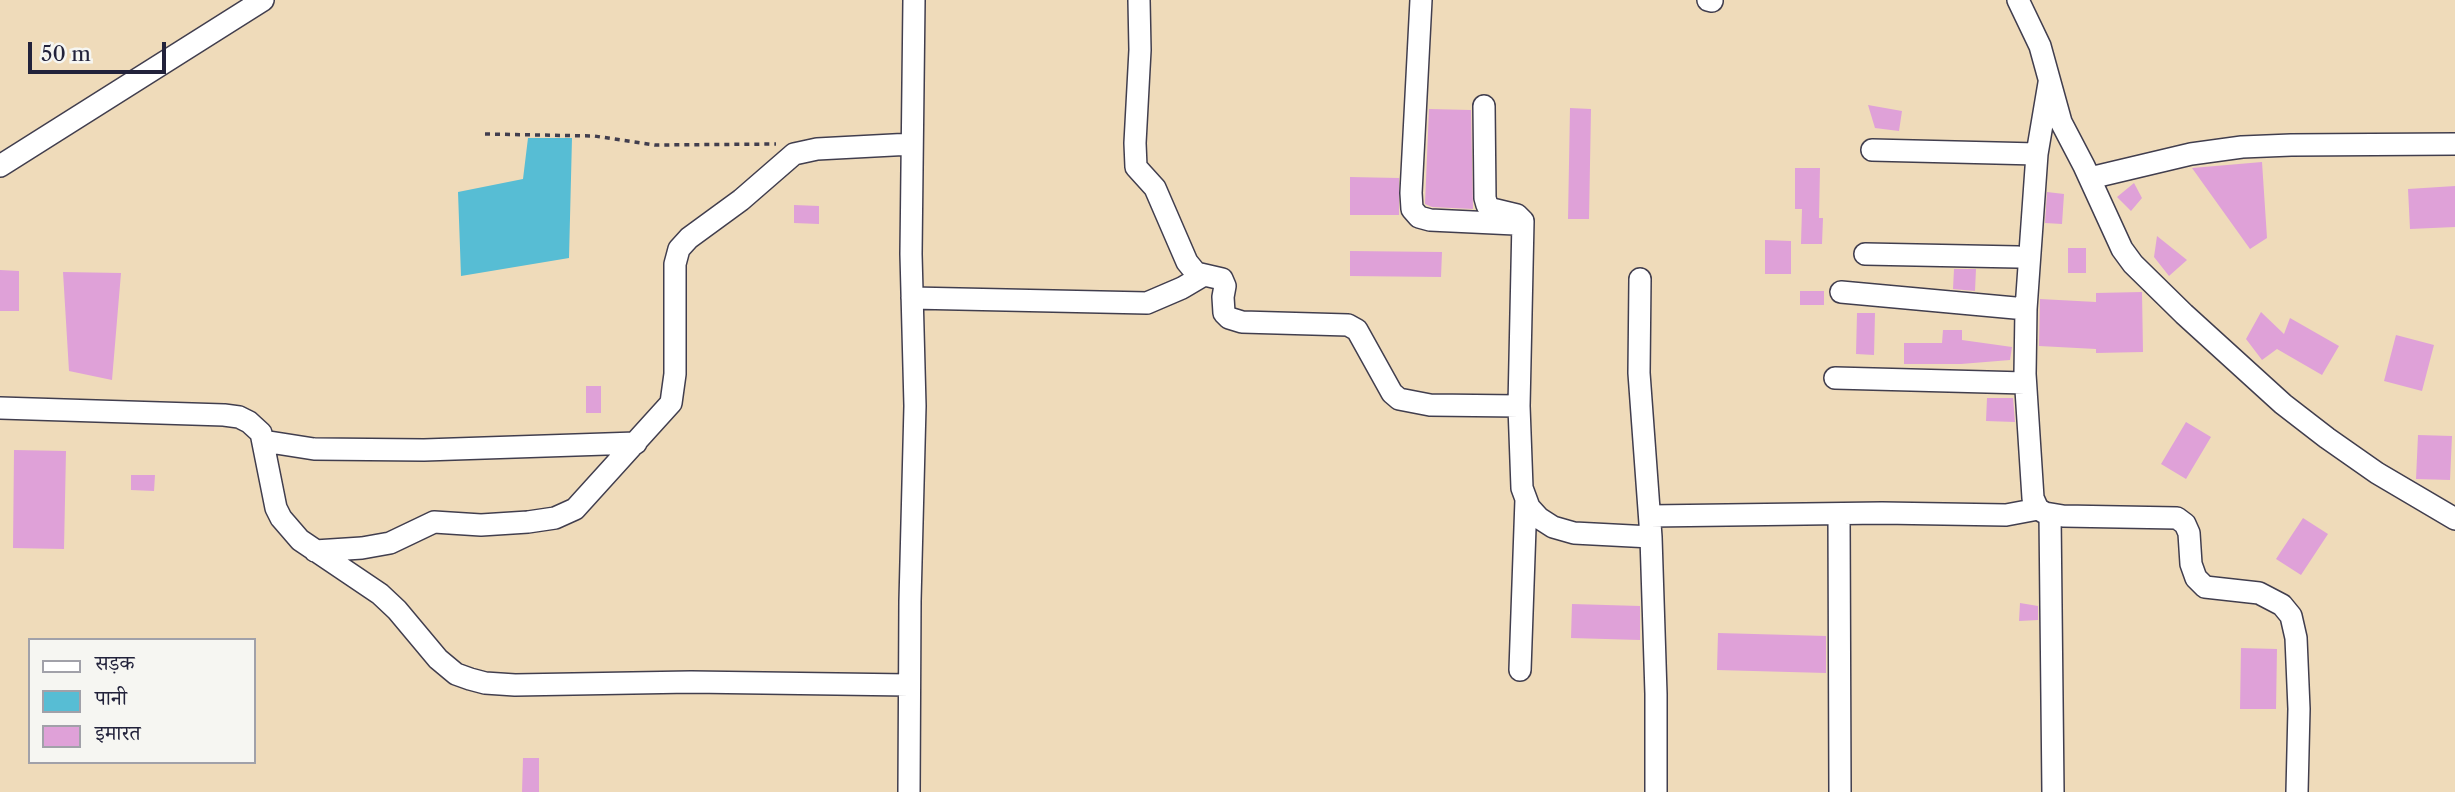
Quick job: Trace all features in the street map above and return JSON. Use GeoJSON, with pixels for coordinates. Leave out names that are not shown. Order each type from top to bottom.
{"type":"FeatureCollection","features":[{"type":"Feature","properties":{"kind":"street"},"geometry":{"type":"LineString","coordinates":[[0,166],[262,0]]}},
{"type":"Feature","properties":{"kind":"street"},"geometry":{"type":"LineString","coordinates":[[909,792],[915,406],[912,298],[914,0]]}},
{"type":"Feature","properties":{"kind":"street"},"geometry":{"type":"LineString","coordinates":[[1139,0],[1141,29],[1136,167],[1155,188],[1187,262],[1196,273],[1222,279],[1225,286],[1222,306],[1224,313],[1229,318],[1242,321],[1348,325],[1357,330],[1392,393],[1399,400],[1430,405],[1519,406]]}},
{"type":"Feature","properties":{"kind":"street"},"geometry":{"type":"LineString","coordinates":[[1421,0],[1412,209],[1419,217],[1430,220],[1523,224]]}},
{"type":"Feature","properties":{"kind":"street"},"geometry":{"type":"LineString","coordinates":[[2018,0],[2040,46],[2061,122],[2122,249],[2133,264],[2283,404],[2376,473],[2455,519]]}},
{"type":"Feature","properties":{"kind":"street"},"geometry":{"type":"LineString","coordinates":[[2049,83],[2037,154],[2026,309],[2025,383],[2033,498],[2044,511],[2053,792]]}},
{"type":"Feature","properties":{"kind":"street"},"geometry":{"type":"LineString","coordinates":[[1484,106],[1487,205],[1492,209],[1517,215],[1523,224],[1519,406],[1522,488],[1529,507],[1539,517],[1553,527],[1574,533],[1839,514],[2006,515],[2044,511],[2063,516],[2177,518],[2185,524],[2189,533],[2191,564],[2196,578],[2205,587],[2259,593],[2282,605],[2291,616],[2296,638],[2299,709],[2297,792]]}},
{"type":"Feature","properties":{"kind":"street"},"geometry":{"type":"LineString","coordinates":[[315,551],[390,543],[434,522],[481,525],[555,518],[575,509],[666,411],[674,396],[675,264],[680,249],[689,238],[741,200],[788,159],[802,151],[912,144]]}},
{"type":"Feature","properties":{"kind":"street"},"geometry":{"type":"LineString","coordinates":[[2090,178],[2191,154],[2242,147],[2455,144]]}},
{"type":"Feature","properties":{"kind":"street"},"geometry":{"type":"LineString","coordinates":[[1872,150],[2037,154]]}},
{"type":"Feature","properties":{"kind":"street"},"geometry":{"type":"LineString","coordinates":[[1865,254],[2018,257]]}},
{"type":"Feature","properties":{"kind":"street"},"geometry":{"type":"LineString","coordinates":[[912,298],[1147,303],[1204,275]]}},
{"type":"Feature","properties":{"kind":"street"},"geometry":{"type":"LineString","coordinates":[[1640,279],[1640,407],[1651,527],[1656,792]]}},
{"type":"Feature","properties":{"kind":"street"},"geometry":{"type":"LineString","coordinates":[[1841,292],[2026,309]]}},
{"type":"Feature","properties":{"kind":"street"},"geometry":{"type":"LineString","coordinates":[[1835,378],[2025,383]]}},
{"type":"Feature","properties":{"kind":"street"},"geometry":{"type":"LineString","coordinates":[[0,408],[225,415],[249,422],[261,433],[276,508],[300,540],[387,600],[438,659],[456,674],[485,683],[909,685]]}},
{"type":"Feature","properties":{"kind":"street"},"geometry":{"type":"LineString","coordinates":[[263,441],[314,449],[424,450],[636,443]]}},
{"type":"Feature","properties":{"kind":"street"},"geometry":{"type":"LineString","coordinates":[[1520,670],[1526,499]]}},
{"type":"Feature","properties":{"kind":"street"},"geometry":{"type":"LineString","coordinates":[[1839,514],[1840,792]]}},
{"type":"Feature","properties":{"kind":"path"},"geometry":{"type":"LineString","coordinates":[[485,134],[594,136],[655,145],[776,144],[802,151]]}},
{"type":"Feature","properties":{"kind":"water"},"geometry":{"type":"Polygon","coordinates":[[[528,138],[572,138],[569,258],[461,276],[458,192],[523,179],[528,138]]]}},
{"type":"Feature","properties":{"kind":"building"},"geometry":{"type":"Polygon","coordinates":[[[1868,105],[1902,111],[1899,131],[1875,128],[1868,105]]]}},
{"type":"Feature","properties":{"kind":"building"},"geometry":{"type":"Polygon","coordinates":[[[1570,108],[1591,109],[1589,219],[1568,219],[1570,108]]]}},
{"type":"Feature","properties":{"kind":"building"},"geometry":{"type":"Polygon","coordinates":[[[1429,109],[1471,110],[1473,209],[1432,207],[1425,204],[1429,109]]]}},
{"type":"Feature","properties":{"kind":"building"},"geometry":{"type":"Polygon","coordinates":[[[2262,162],[2267,238],[2250,249],[2192,168],[2262,162]]]}},
{"type":"Feature","properties":{"kind":"building"},"geometry":{"type":"Polygon","coordinates":[[[1795,168],[1820,168],[1819,218],[1823,218],[1822,244],[1801,244],[1802,209],[1795,209],[1795,168]]]}},
{"type":"Feature","properties":{"kind":"building"},"geometry":{"type":"Polygon","coordinates":[[[1350,177],[1399,178],[1399,215],[1350,215],[1350,177]]]}},
{"type":"Feature","properties":{"kind":"building"},"geometry":{"type":"Polygon","coordinates":[[[2134,183],[2142,198],[2131,211],[2117,197],[2134,183]]]}},
{"type":"Feature","properties":{"kind":"building"},"geometry":{"type":"Polygon","coordinates":[[[2455,186],[2455,227],[2410,229],[2408,189],[2455,186]]]}},
{"type":"Feature","properties":{"kind":"building"},"geometry":{"type":"Polygon","coordinates":[[[2047,192],[2064,194],[2062,224],[2045,223],[2047,192]]]}},
{"type":"Feature","properties":{"kind":"building"},"geometry":{"type":"Polygon","coordinates":[[[794,205],[819,206],[819,224],[794,223],[794,205]]]}},
{"type":"Feature","properties":{"kind":"building"},"geometry":{"type":"Polygon","coordinates":[[[2157,236],[2187,260],[2169,276],[2154,257],[2157,236]]]}},
{"type":"Feature","properties":{"kind":"building"},"geometry":{"type":"Polygon","coordinates":[[[1765,240],[1791,241],[1791,274],[1765,274],[1765,240]]]}},
{"type":"Feature","properties":{"kind":"building"},"geometry":{"type":"Polygon","coordinates":[[[2068,248],[2086,248],[2086,273],[2068,273],[2068,248]]]}},
{"type":"Feature","properties":{"kind":"building"},"geometry":{"type":"Polygon","coordinates":[[[1350,251],[1442,252],[1441,277],[1350,276],[1350,251]]]}},
{"type":"Feature","properties":{"kind":"building"},"geometry":{"type":"Polygon","coordinates":[[[1954,269],[1976,269],[1975,291],[1953,289],[1954,269]]]}},
{"type":"Feature","properties":{"kind":"building"},"geometry":{"type":"Polygon","coordinates":[[[0,270],[19,271],[19,311],[0,311],[0,270]]]}},
{"type":"Feature","properties":{"kind":"building"},"geometry":{"type":"Polygon","coordinates":[[[63,272],[121,273],[112,380],[69,371],[63,272]]]}},
{"type":"Feature","properties":{"kind":"building"},"geometry":{"type":"Polygon","coordinates":[[[1800,291],[1824,291],[1824,305],[1800,305],[1800,291]]]}},
{"type":"Feature","properties":{"kind":"building"},"geometry":{"type":"Polygon","coordinates":[[[2142,292],[2143,352],[2096,353],[2096,349],[2039,346],[2040,299],[2096,302],[2096,293],[2142,292]]]}},
{"type":"Feature","properties":{"kind":"building"},"geometry":{"type":"Polygon","coordinates":[[[2261,312],[2284,334],[2290,318],[2339,346],[2322,375],[2277,349],[2262,360],[2246,339],[2261,312]]]}},
{"type":"Feature","properties":{"kind":"building"},"geometry":{"type":"Polygon","coordinates":[[[1857,313],[1875,313],[1874,355],[1856,354],[1857,313]]]}},
{"type":"Feature","properties":{"kind":"building"},"geometry":{"type":"Polygon","coordinates":[[[1943,330],[1962,330],[1962,340],[2012,347],[2010,360],[1961,364],[1904,364],[1904,343],[1942,343],[1943,330]]]}},
{"type":"Feature","properties":{"kind":"building"},"geometry":{"type":"Polygon","coordinates":[[[2396,335],[2434,345],[2422,391],[2384,381],[2396,335]]]}},
{"type":"Feature","properties":{"kind":"building"},"geometry":{"type":"Polygon","coordinates":[[[586,386],[601,386],[601,413],[586,413],[586,386]]]}},
{"type":"Feature","properties":{"kind":"building"},"geometry":{"type":"Polygon","coordinates":[[[1987,398],[2013,398],[2015,422],[1986,421],[1987,398]]]}},
{"type":"Feature","properties":{"kind":"building"},"geometry":{"type":"Polygon","coordinates":[[[2186,422],[2211,437],[2186,479],[2161,464],[2186,422]]]}},
{"type":"Feature","properties":{"kind":"building"},"geometry":{"type":"Polygon","coordinates":[[[2418,435],[2452,436],[2450,480],[2416,479],[2418,435]]]}},
{"type":"Feature","properties":{"kind":"building"},"geometry":{"type":"Polygon","coordinates":[[[14,450],[66,451],[64,549],[13,548],[14,450]]]}},
{"type":"Feature","properties":{"kind":"building"},"geometry":{"type":"Polygon","coordinates":[[[131,475],[155,475],[154,491],[131,490],[131,475]]]}},
{"type":"Feature","properties":{"kind":"building"},"geometry":{"type":"Polygon","coordinates":[[[2303,518],[2328,534],[2301,575],[2276,559],[2303,518]]]}},
{"type":"Feature","properties":{"kind":"building"},"geometry":{"type":"Polygon","coordinates":[[[2020,603],[2038,606],[2038,620],[2019,621],[2020,603]]]}},
{"type":"Feature","properties":{"kind":"building"},"geometry":{"type":"Polygon","coordinates":[[[1572,604],[1640,606],[1640,640],[1571,638],[1572,604]]]}},
{"type":"Feature","properties":{"kind":"building"},"geometry":{"type":"Polygon","coordinates":[[[1718,633],[1826,636],[1826,673],[1717,670],[1718,633]]]}},
{"type":"Feature","properties":{"kind":"building"},"geometry":{"type":"Polygon","coordinates":[[[2241,648],[2277,649],[2276,709],[2240,709],[2241,648]]]}},
{"type":"Feature","properties":{"kind":"building"},"geometry":{"type":"Polygon","coordinates":[[[523,758],[539,758],[539,792],[522,792],[523,758]]]}}]}
